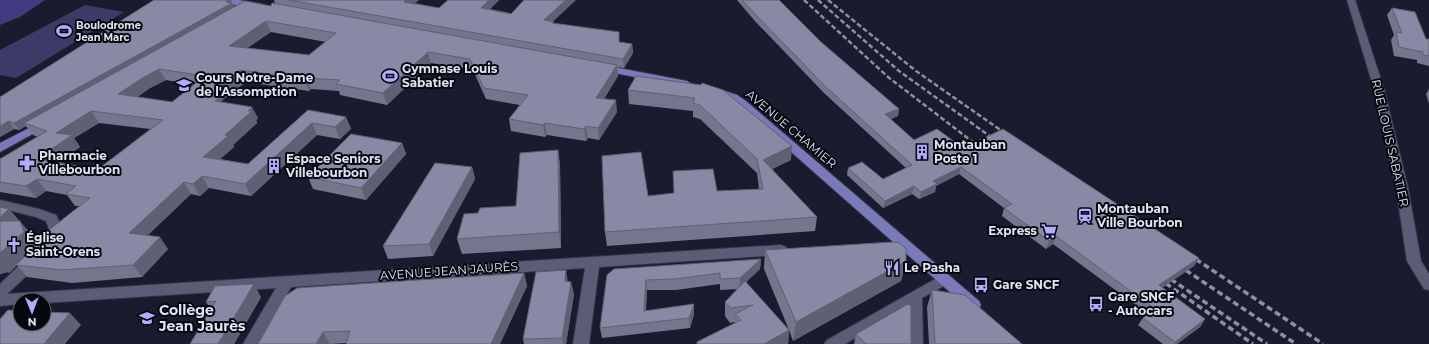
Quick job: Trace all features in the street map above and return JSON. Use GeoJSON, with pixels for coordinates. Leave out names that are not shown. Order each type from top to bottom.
{"type":"FeatureCollection","features":[{"type":"Feature","properties":{"kind":"main road"},"geometry":{"type":"LineString","coordinates":[[224,0],[270,9]]}},
{"type":"Feature","properties":{"kind":"main road"},"geometry":{"type":"LineString","coordinates":[[238,14],[262,0]]}},
{"type":"Feature","properties":{"kind":"main road","name":"AVENUE CHAMIER"},"geometry":{"type":"LineString","coordinates":[[592,66],[703,87],[724,93],[742,103],[986,315]]}},
{"type":"Feature","properties":{"kind":"main road"},"geometry":{"type":"LineString","coordinates":[[0,148],[52,118]]}},
{"type":"Feature","properties":{"kind":"street","name":"RUE LOUIS SABATIER"},"geometry":{"type":"LineString","coordinates":[[1350,0],[1379,90],[1402,188],[1414,261],[1422,276],[1429,284]]}},
{"type":"Feature","properties":{"kind":"street"},"geometry":{"type":"LineString","coordinates":[[0,204],[39,213],[51,218],[57,232],[48,246],[0,292]]}},
{"type":"Feature","properties":{"kind":"street"},"geometry":{"type":"LineString","coordinates":[[884,243],[898,238]]}},
{"type":"Feature","properties":{"kind":"street","name":"AVENUE JEAN JAURÈS"},"geometry":{"type":"LineString","coordinates":[[0,300],[286,283],[592,261],[793,249]]}},
{"type":"Feature","properties":{"kind":"street"},"geometry":{"type":"LineString","coordinates":[[581,344],[592,261]]}},
{"type":"Feature","properties":{"kind":"street"},"geometry":{"type":"LineString","coordinates":[[832,344],[944,279]]}},
{"type":"Feature","properties":{"kind":"street"},"geometry":{"type":"LineString","coordinates":[[251,344],[286,283]]}},
{"type":"Feature","properties":{"kind":"street"},"geometry":{"type":"LineString","coordinates":[[915,297],[916,344]]}},
{"type":"Feature","properties":{"kind":"shaded area"},"geometry":{"type":"Polygon","coordinates":[[[0,0],[45,0],[20,17],[0,25],[0,0]]]}},
{"type":"Feature","properties":{"kind":"shaded area","name":"Boulodrome Jean Marc"},"geometry":{"type":"Polygon","coordinates":[[[85,5],[124,12],[16,78],[0,75],[0,50],[85,5]]]}},
{"type":"Feature","properties":{"kind":"building"},"geometry":{"type":"Polygon","coordinates":[[[154,0],[229,0],[226,2],[232,3],[14,123],[9,121],[0,126],[0,97],[154,0]]]}},
{"type":"Feature","properties":{"kind":"building"},"geometry":{"type":"Polygon","coordinates":[[[289,0],[406,0],[404,2],[439,8],[448,0],[489,0],[481,8],[511,14],[524,0],[566,0],[544,20],[554,22],[552,23],[619,32],[619,42],[632,44],[623,59],[289,0]]]}},
{"type":"Feature","properties":{"kind":"building"},"geometry":{"type":"Polygon","coordinates":[[[742,0],[779,0],[821,42],[899,109],[885,114],[914,140],[937,129],[963,148],[1003,129],[1199,258],[1159,285],[1205,319],[1175,342],[1143,318],[1155,309],[1056,236],[1049,241],[1004,208],[1012,204],[961,167],[933,181],[937,184],[921,192],[914,186],[885,201],[848,168],[862,162],[883,179],[912,165],[825,86],[742,0]]]}},
{"type":"Feature","properties":{"kind":"building"},"geometry":{"type":"Polygon","coordinates":[[[245,1],[271,6],[272,3],[617,65],[596,98],[616,100],[598,128],[586,126],[584,129],[545,123],[543,125],[509,119],[528,95],[484,88],[470,59],[428,52],[383,93],[336,84],[340,80],[304,79],[240,70],[208,96],[219,98],[215,101],[252,107],[248,111],[252,111],[225,135],[228,136],[203,157],[248,164],[308,110],[346,117],[335,127],[312,123],[245,184],[202,176],[193,184],[184,182],[129,233],[160,237],[133,265],[62,270],[16,265],[44,238],[49,230],[90,198],[66,194],[76,186],[37,179],[26,186],[0,182],[0,159],[47,131],[24,123],[245,1]],[[266,21],[229,46],[309,55],[336,33],[266,21]],[[159,69],[118,94],[172,102],[205,76],[159,69]],[[91,111],[56,133],[72,135],[37,159],[97,170],[163,120],[91,111]]]}},
{"type":"Feature","properties":{"kind":"building"},"geometry":{"type":"Polygon","coordinates":[[[1392,8],[1415,12],[1426,39],[1429,39],[1429,56],[1423,55],[1423,52],[1399,47],[1396,32],[1402,33],[1392,8]]]}},
{"type":"Feature","properties":{"kind":"building"},"geometry":{"type":"Polygon","coordinates":[[[636,76],[701,85],[702,83],[723,90],[792,146],[763,160],[817,217],[605,232],[602,156],[641,152],[648,196],[674,193],[673,171],[713,169],[717,191],[763,189],[757,159],[700,105],[693,103],[695,98],[628,90],[636,76]]]}},
{"type":"Feature","properties":{"kind":"building"},"geometry":{"type":"Polygon","coordinates":[[[351,134],[402,143],[361,188],[308,177],[351,134]]]}},
{"type":"Feature","properties":{"kind":"building"},"geometry":{"type":"Polygon","coordinates":[[[558,150],[559,232],[457,239],[464,214],[478,213],[480,208],[516,206],[520,153],[558,150]]]}},
{"type":"Feature","properties":{"kind":"building"},"geometry":{"type":"Polygon","coordinates":[[[435,163],[472,167],[429,244],[383,246],[435,163]]]}},
{"type":"Feature","properties":{"kind":"building"},"geometry":{"type":"Polygon","coordinates":[[[0,207],[9,209],[0,217],[0,207]]]}},
{"type":"Feature","properties":{"kind":"building"},"geometry":{"type":"Polygon","coordinates":[[[0,221],[20,221],[24,232],[0,253],[0,221]]]}},
{"type":"Feature","properties":{"kind":"building"},"geometry":{"type":"Polygon","coordinates":[[[893,242],[900,243],[906,249],[906,261],[796,322],[765,250],[893,242]]]}},
{"type":"Feature","properties":{"kind":"building"},"geometry":{"type":"Polygon","coordinates":[[[761,259],[740,278],[720,279],[720,273],[675,279],[646,280],[644,311],[694,304],[689,318],[600,328],[607,275],[614,269],[761,259]]]}},
{"type":"Feature","properties":{"kind":"building"},"geometry":{"type":"Polygon","coordinates":[[[566,270],[565,281],[571,282],[562,338],[523,339],[536,272],[566,270]]]}},
{"type":"Feature","properties":{"kind":"building"},"geometry":{"type":"Polygon","coordinates":[[[524,273],[491,344],[346,344],[350,331],[323,332],[316,344],[258,344],[285,296],[297,288],[524,273]]]}},
{"type":"Feature","properties":{"kind":"building"},"geometry":{"type":"Polygon","coordinates":[[[745,281],[789,330],[764,344],[697,344],[697,342],[741,320],[735,314],[753,305],[731,308],[725,302],[745,281]]]}},
{"type":"Feature","properties":{"kind":"building"},"geometry":{"type":"Polygon","coordinates":[[[254,284],[218,344],[190,344],[216,301],[206,302],[215,286],[254,284]]]}},
{"type":"Feature","properties":{"kind":"building"},"geometry":{"type":"Polygon","coordinates":[[[932,290],[965,295],[1022,344],[935,344],[932,290]]]}},
{"type":"Feature","properties":{"kind":"building"},"geometry":{"type":"Polygon","coordinates":[[[908,304],[911,306],[911,344],[866,344],[856,334],[908,304]]]}},
{"type":"Feature","properties":{"kind":"building"},"geometry":{"type":"Polygon","coordinates":[[[8,310],[12,310],[12,332],[52,332],[52,312],[70,313],[44,344],[0,344],[0,319],[8,310]]]}},
{"type":"Feature","properties":{"kind":"railway"},"geometry":{"type":"LineString","coordinates":[[804,0],[888,77],[982,149]]}},
{"type":"Feature","properties":{"kind":"railway"},"geometry":{"type":"LineString","coordinates":[[818,0],[899,71],[998,142]]}},
{"type":"Feature","properties":{"kind":"railway"},"geometry":{"type":"LineString","coordinates":[[828,0],[916,71],[1009,136]]}},
{"type":"Feature","properties":{"kind":"railway"},"geometry":{"type":"LineString","coordinates":[[1188,254],[1323,344]]}},
{"type":"Feature","properties":{"kind":"railway"},"geometry":{"type":"LineString","coordinates":[[1178,265],[1296,344]]}},
{"type":"Feature","properties":{"kind":"railway"},"geometry":{"type":"LineString","coordinates":[[1163,274],[1267,344]]}},
{"type":"Feature","properties":{"kind":"railway"},"geometry":{"type":"LineString","coordinates":[[1158,278],[1253,344]]}},
{"type":"Feature","properties":{"kind":"place","name":"Boulodrome Jean Marc"},"geometry":{"type":"Point","coordinates":[64,31]}},
{"type":"Feature","properties":{"kind":"place","name":"Gymnase Louis Sabatier"},"geometry":{"type":"Point","coordinates":[390,76]}},
{"type":"Feature","properties":{"kind":"place","name":"Cours Notre-Dame de l'Assomption"},"geometry":{"type":"Point","coordinates":[184,85]}},
{"type":"Feature","properties":{"kind":"place","name":"Montauban Poste 1"},"geometry":{"type":"Point","coordinates":[922,152]}},
{"type":"Feature","properties":{"kind":"place","name":"Pharmacie Villebourbon"},"geometry":{"type":"Point","coordinates":[27,163]}},
{"type":"Feature","properties":{"kind":"place","name":"Espace Seniors Villebourbon"},"geometry":{"type":"Point","coordinates":[274,166]}},
{"type":"Feature","properties":{"kind":"place","name":"Montauban Ville Bourbon"},"geometry":{"type":"Point","coordinates":[1085,216]}},
{"type":"Feature","properties":{"kind":"place","name":"Express"},"geometry":{"type":"Point","coordinates":[1049,231]}},
{"type":"Feature","properties":{"kind":"place","name":"Église Saint-Orens"},"geometry":{"type":"Point","coordinates":[14,245]}},
{"type":"Feature","properties":{"kind":"place","name":"Le Pasha"},"geometry":{"type":"Point","coordinates":[892,268]}},
{"type":"Feature","properties":{"kind":"place","name":"Gare SNCF"},"geometry":{"type":"Point","coordinates":[981,285]}},
{"type":"Feature","properties":{"kind":"place","name":"Gare SNCF - Autocars"},"geometry":{"type":"Point","coordinates":[1096,304]}},
{"type":"Feature","properties":{"kind":"place","name":"Collège Jean Jaurès"},"geometry":{"type":"Point","coordinates":[147,318]}}]}
